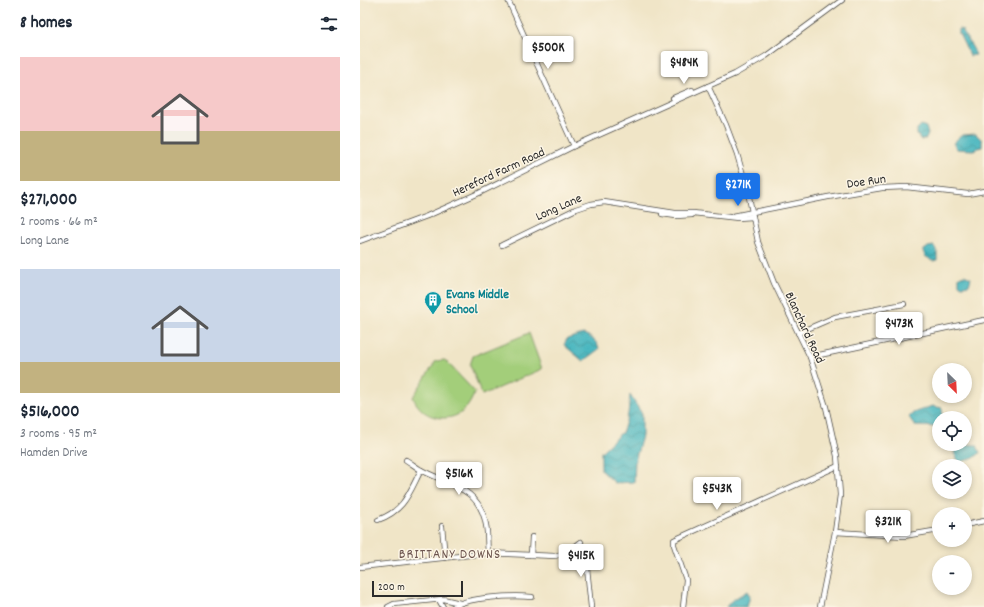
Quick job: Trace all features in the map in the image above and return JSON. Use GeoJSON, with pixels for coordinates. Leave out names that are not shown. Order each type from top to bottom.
{"type":"FeatureCollection","features":[{"type":"Feature","properties":{"kind":"street"},"geometry":{"type":"LineString","coordinates":[[508,0],[574,146]]}},
{"type":"Feature","properties":{"kind":"street","name":"Hereford Farm Road"},"geometry":{"type":"LineString","coordinates":[[360,241],[427,216],[479,193],[574,146],[735,74],[766,56],[842,0]]}},
{"type":"Feature","properties":{"kind":"street","name":"Hereford Farm Road"},"geometry":{"type":"LineString","coordinates":[[643,114],[671,99],[716,80],[735,74]]}},
{"type":"Feature","properties":{"kind":"street","name":"Blanchard Road"},"geometry":{"type":"LineString","coordinates":[[708,86],[726,125],[737,154],[748,192],[758,242],[774,283],[810,357],[826,407],[838,466],[840,495],[835,532],[820,607]]}},
{"type":"Feature","properties":{"kind":"street","name":"Doe Run"},"geometry":{"type":"LineString","coordinates":[[752,215],[828,197],[882,188],[906,187],[968,194],[984,191]]}},
{"type":"Feature","properties":{"kind":"street","name":"Long Lane"},"geometry":{"type":"LineString","coordinates":[[502,244],[584,205],[604,202],[676,216],[705,214],[727,217],[752,215]]}},
{"type":"Feature","properties":{"kind":"street"},"geometry":{"type":"LineString","coordinates":[[798,333],[836,317],[904,304]]}},
{"type":"Feature","properties":{"kind":"street"},"geometry":{"type":"LineString","coordinates":[[810,357],[984,320]]}},
{"type":"Feature","properties":{"kind":"street"},"geometry":{"type":"LineString","coordinates":[[406,460],[421,470],[463,489],[475,500],[482,512],[486,526],[488,553]]}},
{"type":"Feature","properties":{"kind":"street"},"geometry":{"type":"LineString","coordinates":[[682,607],[686,580],[674,545],[674,540],[838,466]]}},
{"type":"Feature","properties":{"kind":"street"},"geometry":{"type":"LineString","coordinates":[[378,520],[394,512],[400,506],[421,470]]}},
{"type":"Feature","properties":{"kind":"street"},"geometry":{"type":"LineString","coordinates":[[972,524],[984,521]]}},
{"type":"Feature","properties":{"kind":"street"},"geometry":{"type":"LineString","coordinates":[[442,526],[445,558]]}},
{"type":"Feature","properties":{"kind":"street"},"geometry":{"type":"LineString","coordinates":[[835,532],[904,536],[932,531]]}},
{"type":"Feature","properties":{"kind":"street"},"geometry":{"type":"LineString","coordinates":[[531,555],[532,538]]}},
{"type":"Feature","properties":{"kind":"street"},"geometry":{"type":"LineString","coordinates":[[360,567],[488,553],[555,556],[562,555],[581,542]]}},
{"type":"Feature","properties":{"kind":"street"},"geometry":{"type":"LineString","coordinates":[[574,548],[587,568],[591,607]]}},
{"type":"Feature","properties":{"kind":"street"},"geometry":{"type":"LineString","coordinates":[[453,607],[460,603],[503,596],[532,596]]}},
{"type":"Feature","properties":{"kind":"street"},"geometry":{"type":"LineString","coordinates":[[388,607],[394,604],[446,599],[460,603]]}},
{"type":"Feature","properties":{"kind":"street"},"geometry":{"type":"LineString","coordinates":[[439,600],[443,607]]}},
{"type":"Feature","properties":{"kind":"green space"},"geometry":{"type":"Polygon","coordinates":[[[529,333],[542,369],[482,395],[470,365],[473,356],[529,333]]]}},
{"type":"Feature","properties":{"kind":"green space"},"geometry":{"type":"Polygon","coordinates":[[[445,360],[475,392],[469,405],[463,411],[448,418],[442,418],[431,416],[426,413],[418,406],[413,397],[436,361],[445,360]]]}},
{"type":"Feature","properties":{"kind":"water"},"geometry":{"type":"Polygon","coordinates":[[[959,29],[962,30],[976,55],[970,56],[959,34],[959,29]]]}},
{"type":"Feature","properties":{"kind":"water"},"geometry":{"type":"Polygon","coordinates":[[[921,125],[926,127],[928,134],[926,139],[921,140],[917,135],[917,129],[921,125]]]}},
{"type":"Feature","properties":{"kind":"water"},"geometry":{"type":"Polygon","coordinates":[[[976,134],[982,140],[982,147],[973,150],[957,149],[953,143],[962,135],[976,134]]]}},
{"type":"Feature","properties":{"kind":"water"},"geometry":{"type":"Polygon","coordinates":[[[934,246],[937,252],[937,260],[933,261],[925,256],[923,251],[928,247],[934,246]]]}},
{"type":"Feature","properties":{"kind":"water"},"geometry":{"type":"Polygon","coordinates":[[[964,275],[971,278],[969,285],[962,286],[959,284],[959,277],[964,275]]]}},
{"type":"Feature","properties":{"kind":"water"},"geometry":{"type":"Polygon","coordinates":[[[583,334],[593,339],[599,349],[583,361],[564,345],[567,339],[583,334]]]}},
{"type":"Feature","properties":{"kind":"water"},"geometry":{"type":"Polygon","coordinates":[[[630,395],[642,414],[642,436],[635,461],[634,482],[615,483],[601,470],[601,452],[623,431],[628,414],[630,395]]]}},
{"type":"Feature","properties":{"kind":"water"},"geometry":{"type":"Polygon","coordinates":[[[932,406],[942,408],[942,411],[932,411],[932,427],[915,426],[909,417],[913,413],[932,406]]]}},
{"type":"Feature","properties":{"kind":"water"},"geometry":{"type":"Polygon","coordinates":[[[972,445],[977,445],[980,453],[970,459],[957,459],[954,453],[955,451],[972,451],[972,445]]]}},
{"type":"Feature","properties":{"kind":"water"},"geometry":{"type":"Polygon","coordinates":[[[747,591],[750,596],[747,607],[726,607],[731,601],[747,591]]]}},
{"type":"Feature","properties":{"kind":"place","name":"Evans Middle School"},"geometry":{"type":"Point","coordinates":[433,315]}},
{"type":"Feature","properties":{"kind":"district","name":"BRITTANY DOWNS"},"geometry":{"type":"Point","coordinates":[450,553]}}]}
